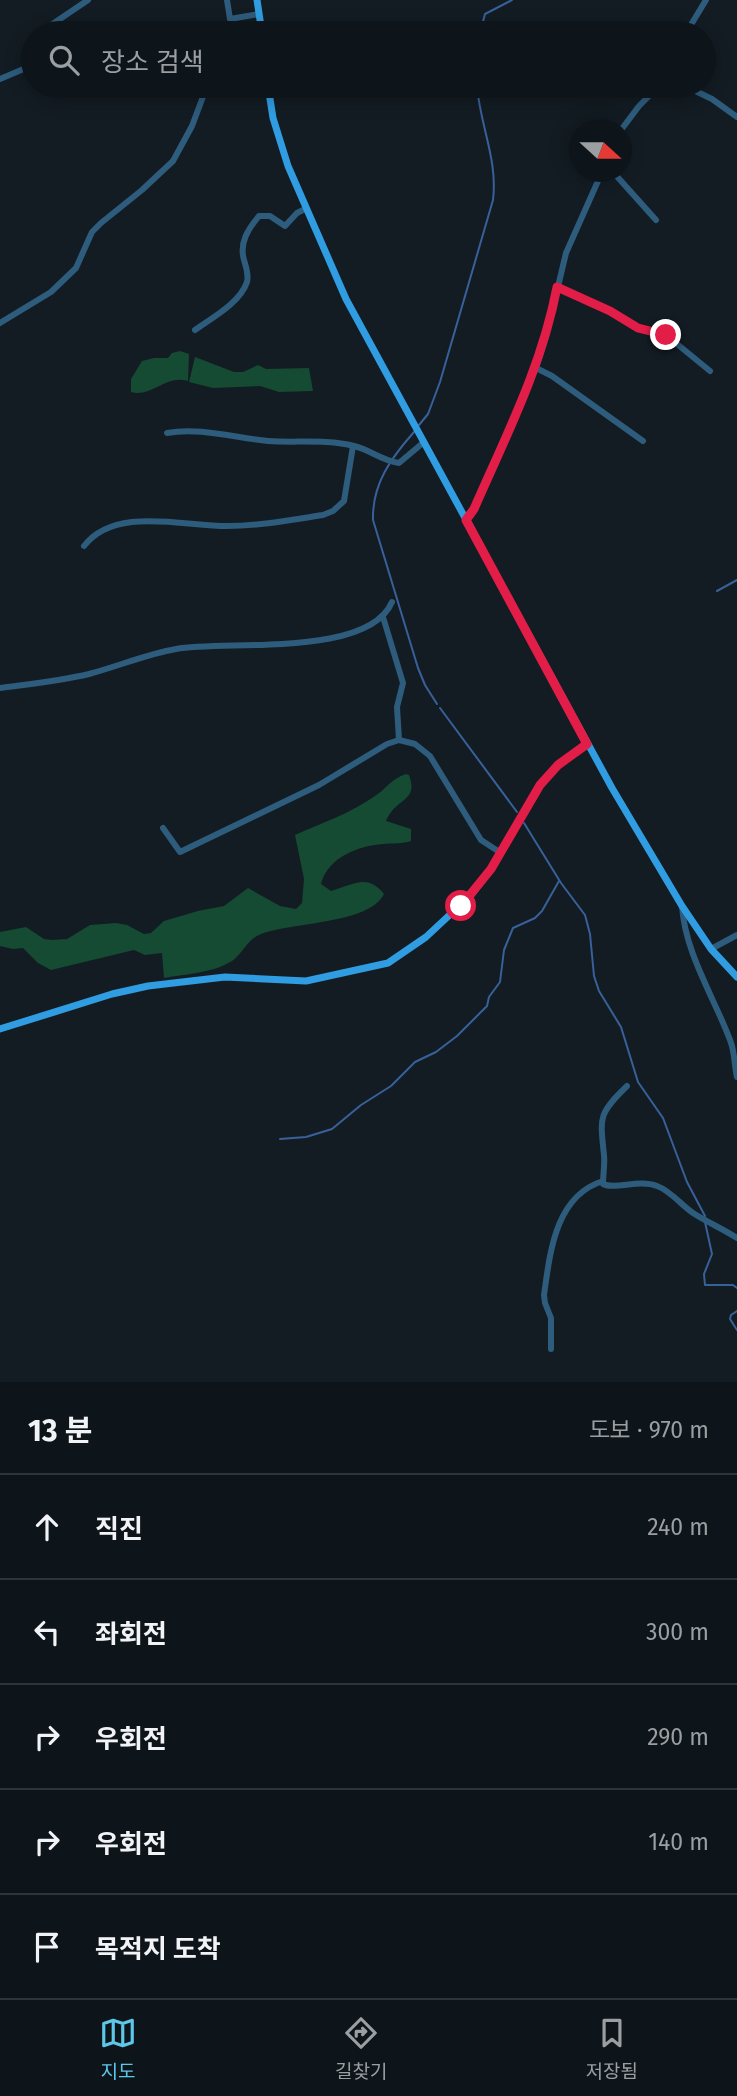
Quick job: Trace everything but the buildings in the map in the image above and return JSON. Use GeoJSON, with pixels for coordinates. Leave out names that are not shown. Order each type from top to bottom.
{"type":"FeatureCollection","features":[{"type":"Feature","properties":{"kind":"main road"},"geometry":{"type":"LineString","coordinates":[[257,0],[260,21]]}},
{"type":"Feature","properties":{"kind":"main road"},"geometry":{"type":"LineString","coordinates":[[271,98],[279,138],[305,209],[346,299],[587,744],[682,906],[711,949],[737,977]]}},
{"type":"Feature","properties":{"kind":"main road"},"geometry":{"type":"LineString","coordinates":[[0,1029],[112,994],[148,986],[225,977],[306,981],[384,965],[416,946],[449,918],[482,883],[540,785],[558,765],[587,744]]}},
{"type":"Feature","properties":{"kind":"street"},"geometry":{"type":"LineString","coordinates":[[57,21],[88,0]]}},
{"type":"Feature","properties":{"kind":"street"},"geometry":{"type":"LineString","coordinates":[[227,0],[230,19],[259,14]]}},
{"type":"Feature","properties":{"kind":"street"},"geometry":{"type":"LineString","coordinates":[[693,21],[706,0]]}},
{"type":"Feature","properties":{"kind":"street"},"geometry":{"type":"LineString","coordinates":[[0,79],[21,70]]}},
{"type":"Feature","properties":{"kind":"street"},"geometry":{"type":"LineString","coordinates":[[0,323],[51,292],[82,258],[92,232],[173,160],[192,126],[202,98]]}},
{"type":"Feature","properties":{"kind":"street"},"geometry":{"type":"LineString","coordinates":[[629,119],[647,98]]}},
{"type":"Feature","properties":{"kind":"street"},"geometry":{"type":"LineString","coordinates":[[710,98],[737,117]]}},
{"type":"Feature","properties":{"kind":"street"},"geometry":{"type":"LineString","coordinates":[[466,520],[474,509],[536,368],[568,247],[597,182]]}},
{"type":"Feature","properties":{"kind":"street"},"geometry":{"type":"LineString","coordinates":[[622,182],[656,220]]}},
{"type":"Feature","properties":{"kind":"street"},"geometry":{"type":"LineString","coordinates":[[195,330],[218,314],[244,289],[248,275],[242,254],[243,243],[250,226],[259,216],[270,216],[285,226],[305,209]]}},
{"type":"Feature","properties":{"kind":"street"},"geometry":{"type":"LineString","coordinates":[[557,287],[610,311],[638,328],[666,335],[710,370]]}},
{"type":"Feature","properties":{"kind":"street"},"geometry":{"type":"LineString","coordinates":[[536,368],[552,376],[643,441]]}},
{"type":"Feature","properties":{"kind":"street"},"geometry":{"type":"LineString","coordinates":[[167,433],[186,430],[267,441],[354,446],[384,461],[394,462],[402,462],[423,439]]}},
{"type":"Feature","properties":{"kind":"street"},"geometry":{"type":"LineString","coordinates":[[84,546],[98,531],[118,524],[228,526],[333,512],[344,501],[354,446]]}},
{"type":"Feature","properties":{"kind":"street"},"geometry":{"type":"LineString","coordinates":[[0,688],[77,677],[180,648],[314,642],[348,634],[383,617],[392,602]]}},
{"type":"Feature","properties":{"kind":"street"},"geometry":{"type":"LineString","coordinates":[[383,617],[403,683],[397,707],[399,740]]}},
{"type":"Feature","properties":{"kind":"street"},"geometry":{"type":"LineString","coordinates":[[163,828],[180,852],[319,785],[387,744],[399,740],[415,744],[430,756],[481,840],[501,853]]}},
{"type":"Feature","properties":{"kind":"street"},"geometry":{"type":"LineString","coordinates":[[682,906],[684,926],[733,1047],[737,1077]]}},
{"type":"Feature","properties":{"kind":"street"},"geometry":{"type":"LineString","coordinates":[[711,949],[737,935]]}},
{"type":"Feature","properties":{"kind":"street"},"geometry":{"type":"LineString","coordinates":[[627,1086],[605,1110],[601,1122],[605,1163],[603,1181],[606,1186],[635,1182],[664,1188],[692,1212],[737,1238]]}},
{"type":"Feature","properties":{"kind":"street"},"geometry":{"type":"LineString","coordinates":[[551,1349],[551,1318],[544,1296],[561,1218],[578,1196],[603,1181]]}},
{"type":"Feature","properties":{"kind":"green space"},"geometry":{"type":"Polygon","coordinates":[[[180,351],[189,354],[188,381],[173,381],[145,392],[131,392],[131,379],[142,361],[168,358],[172,353],[180,351]]]}},
{"type":"Feature","properties":{"kind":"green space"},"geometry":{"type":"Polygon","coordinates":[[[195,357],[234,372],[243,372],[258,365],[266,369],[309,368],[313,391],[279,392],[260,386],[213,388],[189,382],[195,357]]]}},
{"type":"Feature","properties":{"kind":"green space"},"geometry":{"type":"Polygon","coordinates":[[[406,774],[409,775],[411,784],[409,795],[395,807],[386,821],[411,829],[411,841],[354,850],[330,867],[321,884],[331,891],[359,882],[366,882],[378,888],[384,894],[362,912],[259,935],[225,965],[164,978],[162,953],[145,955],[134,950],[51,970],[38,963],[23,948],[0,946],[0,932],[26,927],[44,939],[52,940],[67,939],[90,925],[116,923],[127,925],[144,934],[151,933],[164,921],[224,906],[248,888],[280,906],[296,909],[302,903],[304,879],[295,835],[356,808],[406,774]]]}},
{"type":"Feature","properties":{"kind":"waterway"},"geometry":{"type":"LineString","coordinates":[[483,21],[485,14],[512,0]]}},
{"type":"Feature","properties":{"kind":"waterway"},"geometry":{"type":"LineString","coordinates":[[419,425],[428,414],[440,382],[493,200],[493,171],[479,98]]}},
{"type":"Feature","properties":{"kind":"waterway"},"geometry":{"type":"LineString","coordinates":[[414,432],[384,472],[376,495],[373,520],[418,668],[437,704]]}},
{"type":"Feature","properties":{"kind":"waterway"},"geometry":{"type":"LineString","coordinates":[[717,591],[737,580]]}},
{"type":"Feature","properties":{"kind":"waterway"},"geometry":{"type":"LineString","coordinates":[[440,708],[517,812]]}},
{"type":"Feature","properties":{"kind":"waterway"},"geometry":{"type":"LineString","coordinates":[[524,823],[561,883],[585,915],[590,934],[594,976],[599,991],[621,1027],[638,1082],[663,1118],[687,1182],[705,1216]]}},
{"type":"Feature","properties":{"kind":"waterway"},"geometry":{"type":"LineString","coordinates":[[280,1139],[306,1137],[332,1129],[361,1105],[391,1086],[415,1062],[436,1052],[457,1036],[487,1006],[489,997],[500,982],[504,950],[513,928],[535,918],[542,911],[559,881]]}},
{"type":"Feature","properties":{"kind":"waterway"},"geometry":{"type":"LineString","coordinates":[[705,1222],[712,1254],[704,1274],[705,1285],[733,1285],[737,1288]]}},
{"type":"Feature","properties":{"kind":"waterway"},"geometry":{"type":"LineString","coordinates":[[737,1311],[730,1319],[737,1330]]}},
{"type":"Feature","properties":{"kind":"route"},"geometry":{"type":"LineString","coordinates":[[461,906],[482,883],[498,859],[540,785],[558,765],[587,744],[466,520],[474,509],[536,368],[557,287],[610,311],[632,326],[666,335]]}}]}
